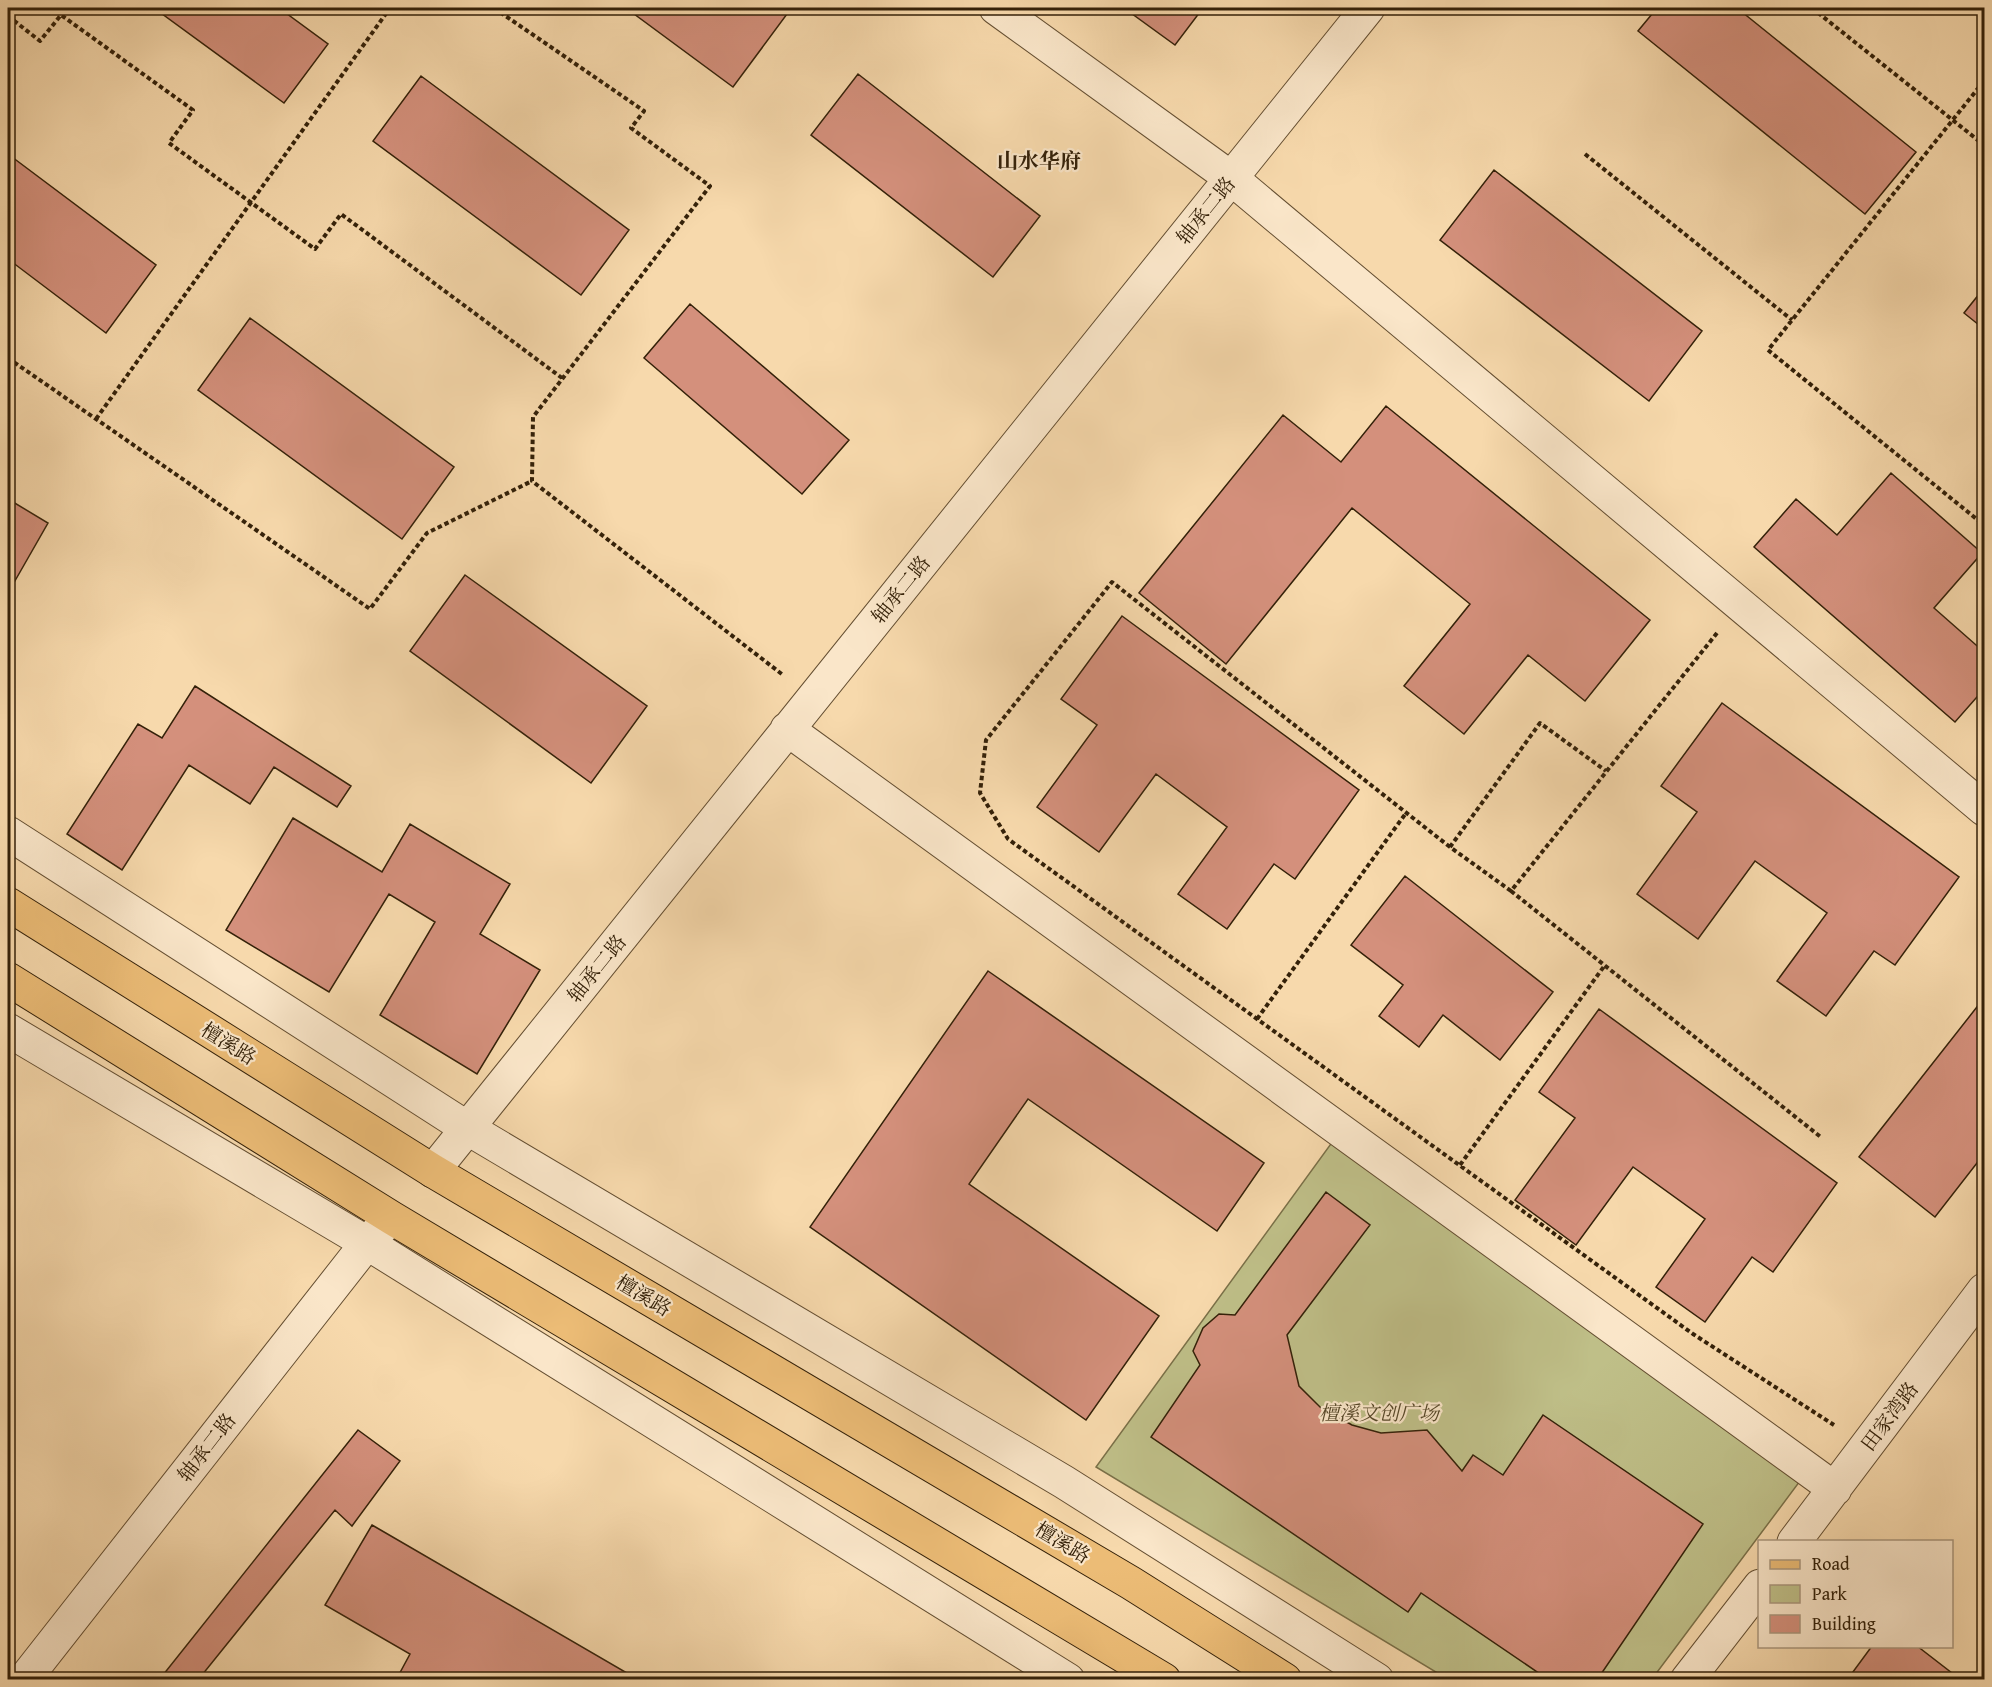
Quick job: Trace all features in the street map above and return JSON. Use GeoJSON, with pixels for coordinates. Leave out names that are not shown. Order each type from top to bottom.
{"type":"FeatureCollection","features":[{"type":"Feature","properties":{"kind":"main road","name":"檀溪路"},"geometry":{"type":"LineString","coordinates":[[8,904],[433,1170],[1131,1582],[1285,1680]]}},
{"type":"Feature","properties":{"kind":"main road"},"geometry":{"type":"LineString","coordinates":[[8,979],[392,1218],[1164,1680]]}},
{"type":"Feature","properties":{"kind":"street"},"geometry":{"type":"LineString","coordinates":[[996,8],[1231,178],[1984,808]]}},
{"type":"Feature","properties":{"kind":"street","name":"轴承二路"},"geometry":{"type":"LineString","coordinates":[[433,1170],[1368,8]]}},
{"type":"Feature","properties":{"kind":"street"},"geometry":{"type":"LineString","coordinates":[[787,729],[1835,1489]]}},
{"type":"Feature","properties":{"kind":"street"},"geometry":{"type":"LineString","coordinates":[[8,833],[467,1128],[1064,1482],[1377,1680]]}},
{"type":"Feature","properties":{"kind":"street"},"geometry":{"type":"LineString","coordinates":[[8,1030],[367,1243],[1068,1680]]}},
{"type":"Feature","properties":{"kind":"street","name":"轴承二路"},"geometry":{"type":"LineString","coordinates":[[24,1680],[367,1243],[392,1218]]}},
{"type":"Feature","properties":{"kind":"street","name":"田家湾路"},"geometry":{"type":"LineString","coordinates":[[1796,1540],[1984,1290]]}},
{"type":"Feature","properties":{"kind":"street"},"geometry":{"type":"LineString","coordinates":[[1687,1680],[1758,1589]]}},
{"type":"Feature","properties":{"kind":"path"},"geometry":{"type":"LineString","coordinates":[[96,419],[390,8]]}},
{"type":"Feature","properties":{"kind":"path"},"geometry":{"type":"LineString","coordinates":[[494,8],[644,111],[631,128],[710,186],[533,417],[532,481]]}},
{"type":"Feature","properties":{"kind":"path"},"geometry":{"type":"LineString","coordinates":[[1812,8],[1984,145]]}},
{"type":"Feature","properties":{"kind":"path"},"geometry":{"type":"LineString","coordinates":[[8,16],[40,40],[61,15],[193,110],[169,142],[250,202],[315,249],[340,214],[562,378]]}},
{"type":"Feature","properties":{"kind":"path"},"geometry":{"type":"LineString","coordinates":[[1984,81],[1768,350],[1984,525]]}},
{"type":"Feature","properties":{"kind":"path"},"geometry":{"type":"LineString","coordinates":[[1585,154],[1792,320]]}},
{"type":"Feature","properties":{"kind":"path"},"geometry":{"type":"LineString","coordinates":[[8,358],[370,609],[427,533],[532,481]]}},
{"type":"Feature","properties":{"kind":"path"},"geometry":{"type":"LineString","coordinates":[[532,481],[813,697]]}},
{"type":"Feature","properties":{"kind":"path"},"geometry":{"type":"LineString","coordinates":[[1822,1138],[1511,891],[1406,813],[1112,582],[986,740],[980,793],[1008,839],[1693,1334],[1866,1446]]}},
{"type":"Feature","properties":{"kind":"path"},"geometry":{"type":"LineString","coordinates":[[1511,891],[1740,604]]}},
{"type":"Feature","properties":{"kind":"path"},"geometry":{"type":"LineString","coordinates":[[1450,847],[1540,723],[1606,771]]}},
{"type":"Feature","properties":{"kind":"path"},"geometry":{"type":"LineString","coordinates":[[1257,1019],[1406,813]]}},
{"type":"Feature","properties":{"kind":"path"},"geometry":{"type":"LineString","coordinates":[[1460,1166],[1605,965]]}},
{"type":"Feature","properties":{"kind":"green space","name":"檀溪文创广场"},"geometry":{"type":"Polygon","coordinates":[[[1333,1141],[1800,1481],[1652,1679],[1449,1680],[1096,1467],[1333,1141]]]}},
{"type":"Feature","properties":{"kind":"building"},"geometry":{"type":"Polygon","coordinates":[[[154,8],[279,8],[328,44],[284,103],[154,8]]]}},
{"type":"Feature","properties":{"kind":"building"},"geometry":{"type":"Polygon","coordinates":[[[626,8],[787,8],[790,10],[733,87],[626,8]]]}},
{"type":"Feature","properties":{"kind":"building"},"geometry":{"type":"Polygon","coordinates":[[[1124,8],[1203,8],[1175,45],[1124,8]]]}},
{"type":"Feature","properties":{"kind":"building"},"geometry":{"type":"Polygon","coordinates":[[[1657,8],[1737,8],[1916,152],[1865,214],[1638,31],[1657,8]]]}},
{"type":"Feature","properties":{"kind":"building"},"geometry":{"type":"Polygon","coordinates":[[[858,74],[1040,216],[993,277],[811,135],[858,74]]]}},
{"type":"Feature","properties":{"kind":"building"},"geometry":{"type":"Polygon","coordinates":[[[421,76],[629,230],[581,295],[373,141],[421,76]]]}},
{"type":"Feature","properties":{"kind":"building"},"geometry":{"type":"Polygon","coordinates":[[[8,154],[156,265],[106,333],[8,259],[8,154]]]}},
{"type":"Feature","properties":{"kind":"building"},"geometry":{"type":"Polygon","coordinates":[[[1494,170],[1702,331],[1649,401],[1440,240],[1494,170]]]}},
{"type":"Feature","properties":{"kind":"building"},"geometry":{"type":"Polygon","coordinates":[[[1984,288],[1984,329],[1964,313],[1984,288]]]}},
{"type":"Feature","properties":{"kind":"building"},"geometry":{"type":"Polygon","coordinates":[[[690,304],[849,440],[802,494],[644,358],[690,304]]]}},
{"type":"Feature","properties":{"kind":"building"},"geometry":{"type":"Polygon","coordinates":[[[250,318],[454,467],[402,539],[198,390],[250,318]]]}},
{"type":"Feature","properties":{"kind":"building"},"geometry":{"type":"Polygon","coordinates":[[[1386,406],[1650,620],[1585,701],[1528,655],[1464,734],[1404,686],[1470,604],[1352,508],[1226,664],[1139,593],[1283,415],[1341,462],[1386,406]]]}},
{"type":"Feature","properties":{"kind":"building"},"geometry":{"type":"Polygon","coordinates":[[[1891,473],[1982,553],[1934,608],[1984,652],[1984,689],[1955,722],[1754,547],[1796,499],[1837,535],[1891,473]]]}},
{"type":"Feature","properties":{"kind":"building"},"geometry":{"type":"Polygon","coordinates":[[[8,499],[48,523],[8,593],[8,499]]]}},
{"type":"Feature","properties":{"kind":"building"},"geometry":{"type":"Polygon","coordinates":[[[465,575],[647,706],[591,783],[410,651],[465,575]]]}},
{"type":"Feature","properties":{"kind":"building"},"geometry":{"type":"Polygon","coordinates":[[[1122,616],[1359,790],[1295,879],[1274,864],[1227,929],[1178,894],[1227,827],[1156,774],[1099,852],[1037,807],[1097,725],[1061,699],[1122,616]]]}},
{"type":"Feature","properties":{"kind":"building"},"geometry":{"type":"Polygon","coordinates":[[[195,686],[351,786],[337,807],[274,767],[250,804],[189,765],[122,870],[67,834],[138,724],[162,738],[195,686]]]}},
{"type":"Feature","properties":{"kind":"building"},"geometry":{"type":"Polygon","coordinates":[[[1722,703],[1959,877],[1895,965],[1874,951],[1826,1016],[1777,981],[1827,913],[1755,861],[1698,939],[1637,894],[1697,812],[1661,786],[1722,703]]]}},
{"type":"Feature","properties":{"kind":"building"},"geometry":{"type":"Polygon","coordinates":[[[293,818],[382,872],[410,824],[510,884],[480,934],[540,970],[477,1074],[380,1015],[435,922],[389,894],[329,992],[226,930],[293,818]]]}},
{"type":"Feature","properties":{"kind":"building"},"geometry":{"type":"Polygon","coordinates":[[[1405,876],[1553,992],[1500,1060],[1443,1015],[1419,1047],[1379,1016],[1403,985],[1351,945],[1405,876]]]}},
{"type":"Feature","properties":{"kind":"building"},"geometry":{"type":"Polygon","coordinates":[[[988,971],[1264,1163],[1217,1231],[1028,1099],[969,1184],[1159,1316],[1086,1420],[810,1227],[988,971]]]}},
{"type":"Feature","properties":{"kind":"building"},"geometry":{"type":"Polygon","coordinates":[[[1984,998],[1984,1154],[1935,1217],[1859,1157],[1984,998]]]}},
{"type":"Feature","properties":{"kind":"building"},"geometry":{"type":"Polygon","coordinates":[[[1599,1009],[1837,1183],[1773,1272],[1752,1257],[1705,1322],[1656,1287],[1705,1219],[1633,1167],[1576,1245],[1515,1200],[1575,1118],[1539,1092],[1599,1009]]]}},
{"type":"Feature","properties":{"kind":"building"},"geometry":{"type":"Polygon","coordinates":[[[1326,1192],[1370,1225],[1287,1335],[1299,1386],[1321,1408],[1352,1425],[1381,1433],[1427,1430],[1462,1471],[1473,1455],[1503,1475],[1543,1415],[1703,1524],[1597,1680],[1549,1680],[1421,1593],[1408,1612],[1151,1437],[1200,1365],[1193,1351],[1203,1328],[1219,1314],[1235,1315],[1326,1192]]]}},
{"type":"Feature","properties":{"kind":"building"},"geometry":{"type":"Polygon","coordinates":[[[358,1430],[400,1461],[352,1526],[335,1510],[198,1680],[159,1680],[358,1430]]]}},
{"type":"Feature","properties":{"kind":"building"},"geometry":{"type":"Polygon","coordinates":[[[372,1525],[639,1680],[396,1680],[410,1654],[325,1605],[372,1525]]]}},
{"type":"Feature","properties":{"kind":"building"},"geometry":{"type":"Polygon","coordinates":[[[1871,1648],[1920,1648],[1961,1680],[1847,1680],[1871,1648]]]}},
{"type":"Feature","properties":{"kind":"district","name":"山水华府"},"geometry":{"type":"Point","coordinates":[1039,160]}}]}
